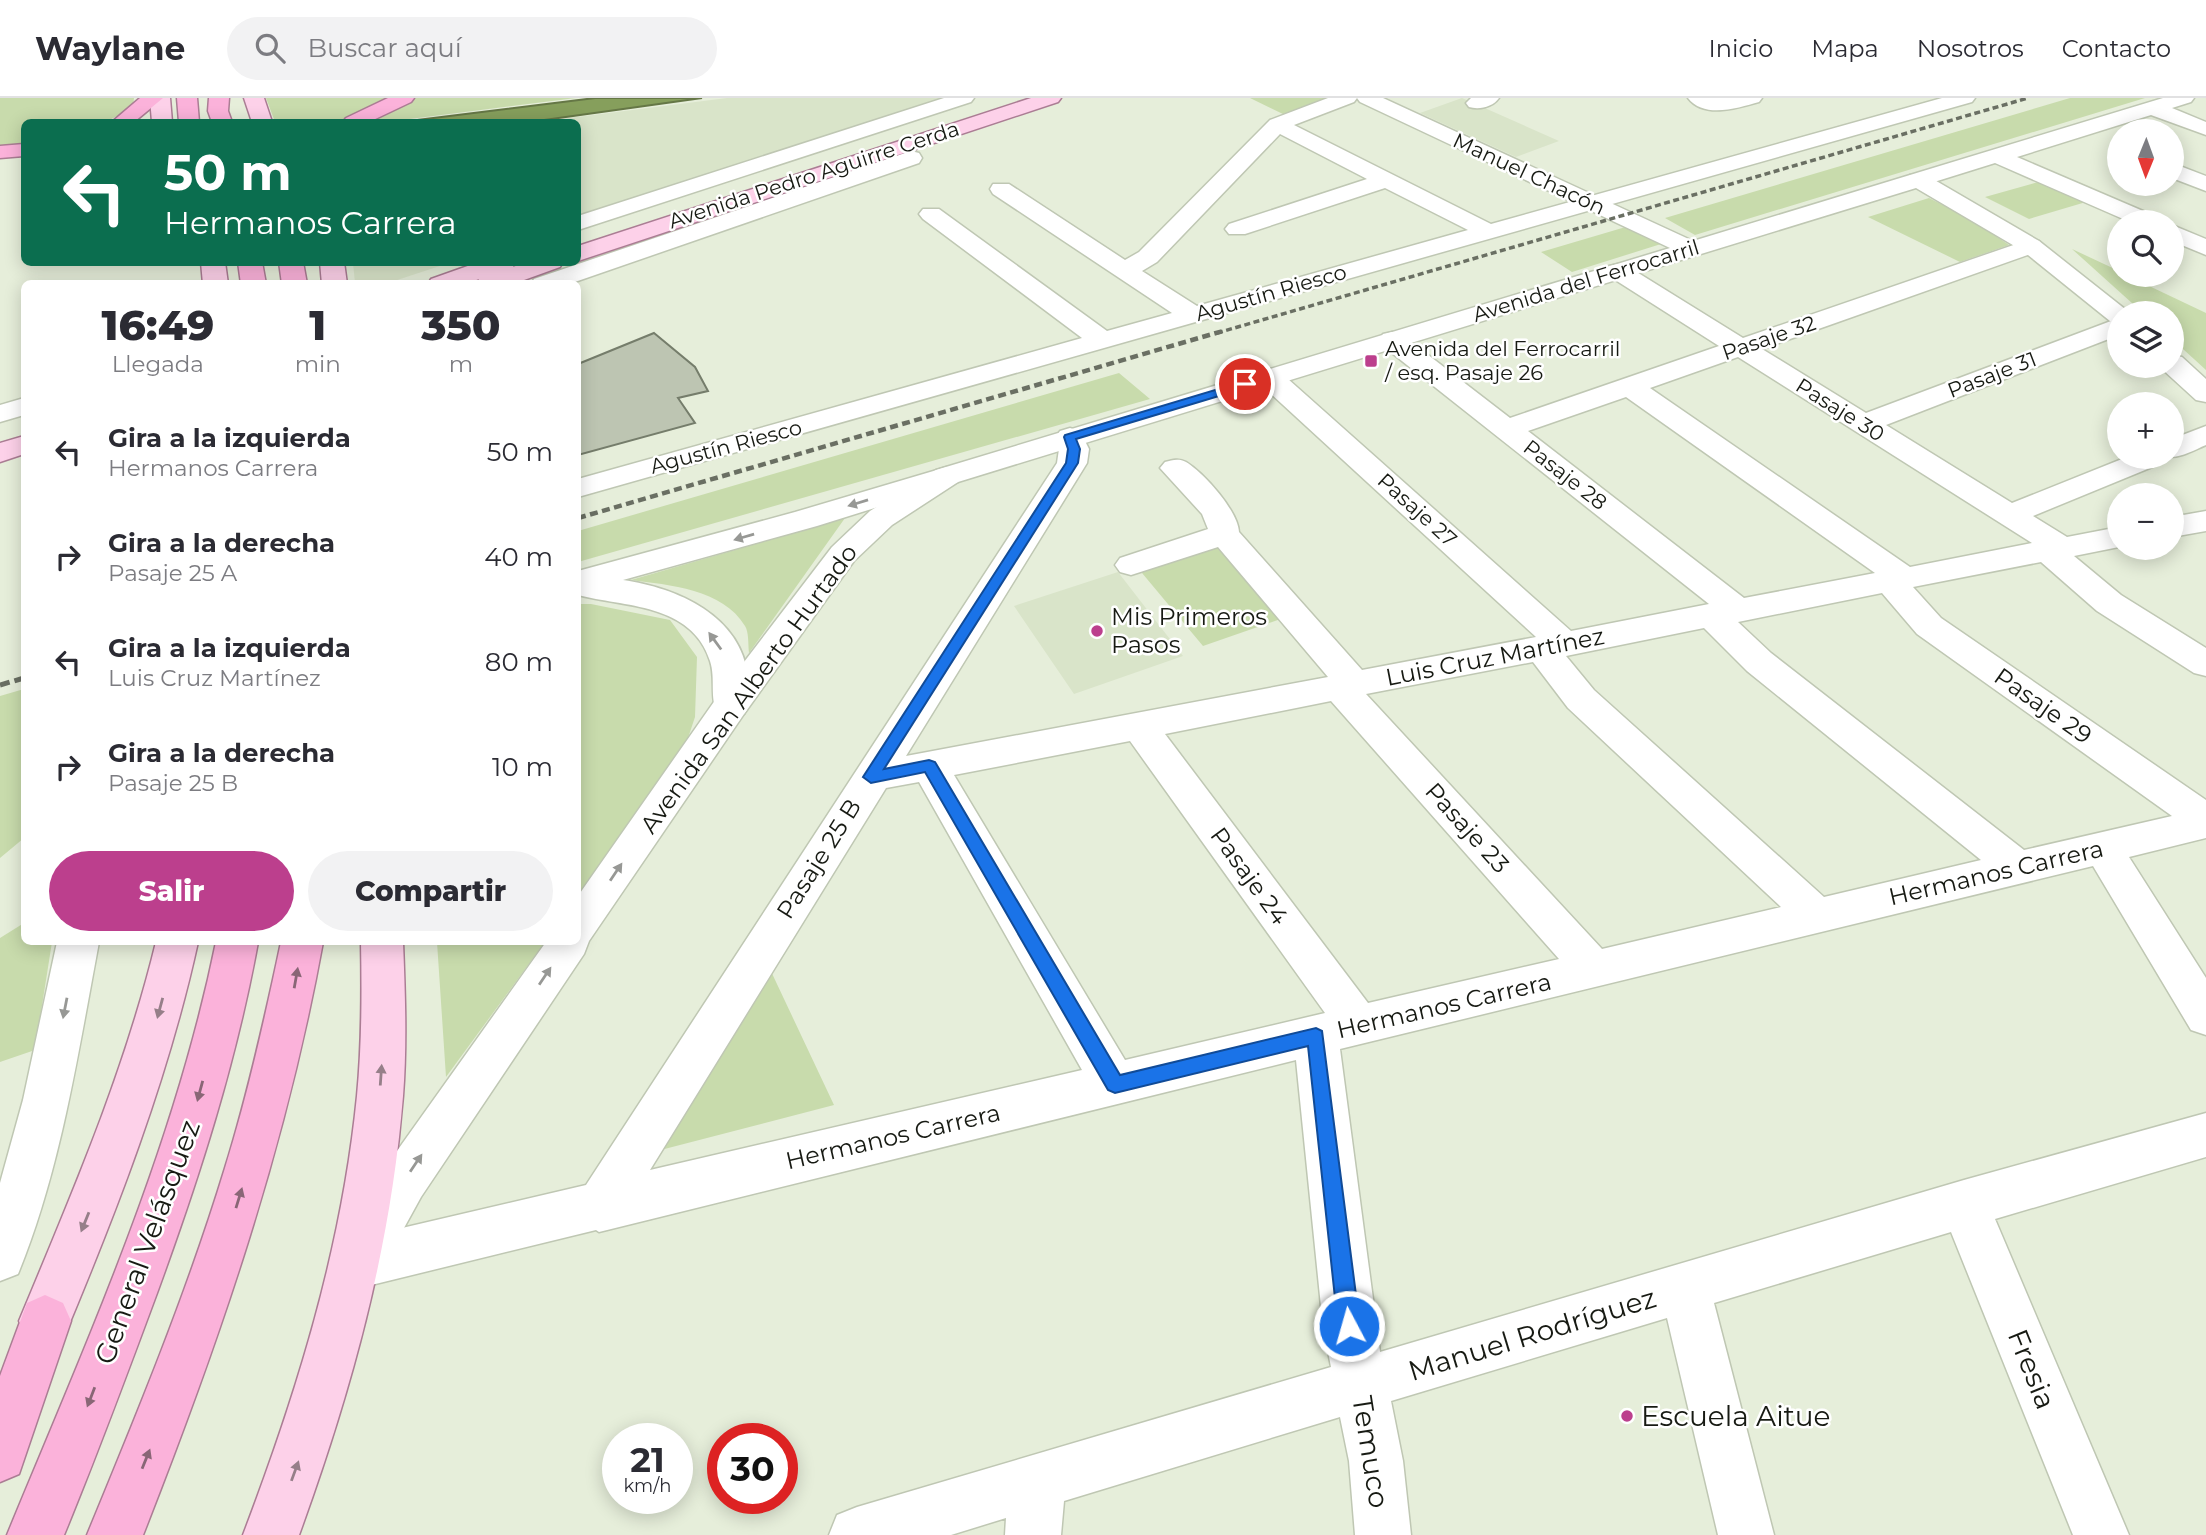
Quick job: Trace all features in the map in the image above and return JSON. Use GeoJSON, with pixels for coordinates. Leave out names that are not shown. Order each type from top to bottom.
{"type":"FeatureCollection","features":[{"type":"Feature","properties":{"kind":"highway"},"geometry":{"type":"LineString","coordinates":[[126,119],[153,98]]}},
{"type":"Feature","properties":{"kind":"highway"},"geometry":{"type":"LineString","coordinates":[[187,98],[190,119]]}},
{"type":"Feature","properties":{"kind":"highway"},"geometry":{"type":"LineString","coordinates":[[219,98],[218,111],[221,119]]}},
{"type":"Feature","properties":{"kind":"highway"},"geometry":{"type":"LineString","coordinates":[[359,119],[404,98]]}},
{"type":"Feature","properties":{"kind":"highway"},"geometry":{"type":"LineString","coordinates":[[0,152],[21,150]]}},
{"type":"Feature","properties":{"kind":"highway","name":"General Velásquez"},"geometry":{"type":"LineString","coordinates":[[35,1535],[161,1213],[194,1114],[236,945]]}},
{"type":"Feature","properties":{"kind":"highway"},"geometry":{"type":"LineString","coordinates":[[115,1535],[175,1385],[227,1237],[276,1069],[301,945]]}},
{"type":"Feature","properties":{"kind":"highway"},"geometry":{"type":"LineString","coordinates":[[0,1455],[45,1321]]}},
{"type":"Feature","properties":{"kind":"main road"},"geometry":{"type":"LineString","coordinates":[[160,98],[162,119]]}},
{"type":"Feature","properties":{"kind":"main road"},"geometry":{"type":"LineString","coordinates":[[254,98],[261,119]]}},
{"type":"Feature","properties":{"kind":"main road","name":"Avenida Pedro Aguirre Cerda"},"geometry":{"type":"LineString","coordinates":[[581,253],[802,187],[1004,98]]}},
{"type":"Feature","properties":{"kind":"main road","name":"Avenida Pedro Aguirre Cerda"},"geometry":{"type":"LineString","coordinates":[[581,238],[953,122],[1051,98]]}},
{"type":"Feature","properties":{"kind":"main road"},"geometry":{"type":"LineString","coordinates":[[866,130],[953,122]]}},
{"type":"Feature","properties":{"kind":"main road"},"geometry":{"type":"LineString","coordinates":[[911,158],[934,146],[953,122]]}},
{"type":"Feature","properties":{"kind":"main road"},"geometry":{"type":"LineString","coordinates":[[438,280],[459,266]]}},
{"type":"Feature","properties":{"kind":"main road","name":"Avenida Pedro Aguirre Cerda"},"geometry":{"type":"LineString","coordinates":[[502,280],[541,266]]}},
{"type":"Feature","properties":{"kind":"main road","name":"Avenida Pedro Aguirre Cerda"},"geometry":{"type":"LineString","coordinates":[[475,280],[519,275]]}},
{"type":"Feature","properties":{"kind":"main road"},"geometry":{"type":"LineString","coordinates":[[0,430],[21,423]]}},
{"type":"Feature","properties":{"kind":"main road"},"geometry":{"type":"LineString","coordinates":[[0,453],[21,446]]}},
{"type":"Feature","properties":{"kind":"main road"},"geometry":{"type":"LineString","coordinates":[[45,1321],[125,1121],[152,1037],[176,945]]}},
{"type":"Feature","properties":{"kind":"main road"},"geometry":{"type":"LineString","coordinates":[[271,1535],[316,1412],[355,1264],[372,1177],[384,1006],[382,945]]}},
{"type":"Feature","properties":{"kind":"street","name":"Avenida Pedro Aguirre Cerda"},"geometry":{"type":"LineString","coordinates":[[581,222],[964,98]]}},
{"type":"Feature","properties":{"kind":"street"},"geometry":{"type":"LineString","coordinates":[[1125,270],[1148,257],[1277,124],[1347,98]]}},
{"type":"Feature","properties":{"kind":"street","name":"Manuel Chacón"},"geometry":{"type":"LineString","coordinates":[[1367,98],[1691,250]]}},
{"type":"Feature","properties":{"kind":"street"},"geometry":{"type":"LineString","coordinates":[[1707,102],[1752,98]]}},
{"type":"Feature","properties":{"kind":"street","name":"Agustín Riesco"},"geometry":{"type":"LineString","coordinates":[[581,487],[1965,98]]}},
{"type":"Feature","properties":{"kind":"street","name":"Avenida del Ferrocarril"},"geometry":{"type":"LineString","coordinates":[[947,475],[2185,98]]}},
{"type":"Feature","properties":{"kind":"street"},"geometry":{"type":"LineString","coordinates":[[2152,108],[2206,129]]}},
{"type":"Feature","properties":{"kind":"street"},"geometry":{"type":"LineString","coordinates":[[1277,124],[1487,231]]}},
{"type":"Feature","properties":{"kind":"street"},"geometry":{"type":"LineString","coordinates":[[2077,131],[2107,143]]}},
{"type":"Feature","properties":{"kind":"street"},"geometry":{"type":"LineString","coordinates":[[1997,156],[2121,210]]}},
{"type":"Feature","properties":{"kind":"street","name":"Avenida Pedro Aguirre Cerda"},"geometry":{"type":"LineString","coordinates":[[581,256],[802,187],[911,158]]}},
{"type":"Feature","properties":{"kind":"street"},"geometry":{"type":"LineString","coordinates":[[2184,175],[2206,184]]}},
{"type":"Feature","properties":{"kind":"street"},"geometry":{"type":"LineString","coordinates":[[1237,229],[1386,180]]}},
{"type":"Feature","properties":{"kind":"street"},"geometry":{"type":"LineString","coordinates":[[1918,180],[2031,246],[2107,306]]}},
{"type":"Feature","properties":{"kind":"street"},"geometry":{"type":"LineString","coordinates":[[1001,189],[1193,315]]}},
{"type":"Feature","properties":{"kind":"street"},"geometry":{"type":"LineString","coordinates":[[931,214],[1102,340]]}},
{"type":"Feature","properties":{"kind":"street"},"geometry":{"type":"LineString","coordinates":[[2184,237],[2206,247]]}},
{"type":"Feature","properties":{"kind":"street","name":"Pasaje 32"},"geometry":{"type":"LineString","coordinates":[[1507,429],[2031,246]]}},
{"type":"Feature","properties":{"kind":"street","name":"Avenida Pedro Aguirre Cerda"},"geometry":{"type":"LineString","coordinates":[[519,275],[548,266]]}},
{"type":"Feature","properties":{"kind":"street","name":"Pasaje 30"},"geometry":{"type":"LineString","coordinates":[[1618,271],[2009,515],[2055,550],[2109,603],[2206,664]]}},
{"type":"Feature","properties":{"kind":"street","name":"Pasaje 31"},"geometry":{"type":"LineString","coordinates":[[1864,424],[2107,331]]}},
{"type":"Feature","properties":{"kind":"street","name":"Pasaje 28"},"geometry":{"type":"LineString","coordinates":[[1392,340],[1507,429],[1724,613],[1759,662],[2018,868]]}},
{"type":"Feature","properties":{"kind":"street"},"geometry":{"type":"LineString","coordinates":[[2184,373],[2204,389]]}},
{"type":"Feature","properties":{"kind":"street","name":"Pasaje 27"},"geometry":{"type":"LineString","coordinates":[[1269,377],[1553,646],[1581,699],[1818,916]]}},
{"type":"Feature","properties":{"kind":"street","name":"Pasaje 29"},"geometry":{"type":"LineString","coordinates":[[1630,387],[1897,580],[1930,626],[1947,639],[2206,821]]}},
{"type":"Feature","properties":{"kind":"street"},"geometry":{"type":"LineString","coordinates":[[0,414],[21,407]]}},
{"type":"Feature","properties":{"kind":"street"},"geometry":{"type":"LineString","coordinates":[[2184,444],[2206,435]]}},
{"type":"Feature","properties":{"kind":"street","name":"Pasaje 25 B"},"geometry":{"type":"LineString","coordinates":[[598,1208],[1072,463],[1074,449],[1070,437]]}},
{"type":"Feature","properties":{"kind":"street","name":"Pasaje 23"},"geometry":{"type":"LineString","coordinates":[[1175,468],[1219,514],[1225,524],[1224,534],[1347,686],[1595,970]]}},
{"type":"Feature","properties":{"kind":"street"},"geometry":{"type":"LineString","coordinates":[[2009,515],[2122,469]]}},
{"type":"Feature","properties":{"kind":"street"},"geometry":{"type":"LineString","coordinates":[[581,583],[806,519],[947,475]]}},
{"type":"Feature","properties":{"kind":"street","name":"Avenida San Alberto Hurtado"},"geometry":{"type":"LineString","coordinates":[[581,925],[731,705],[843,554],[902,503],[947,475]]}},
{"type":"Feature","properties":{"kind":"street"},"geometry":{"type":"LineString","coordinates":[[2184,525],[2206,520]]}},
{"type":"Feature","properties":{"kind":"street"},"geometry":{"type":"LineString","coordinates":[[1131,565],[1224,534]]}},
{"type":"Feature","properties":{"kind":"street","name":"Luis Cruz Martínez"},"geometry":{"type":"LineString","coordinates":[[871,777],[2107,539]]}},
{"type":"Feature","properties":{"kind":"street"},"geometry":{"type":"LineString","coordinates":[[581,584],[651,596],[688,614],[718,642],[727,660],[731,705]]}},
{"type":"Feature","properties":{"kind":"street","name":"Pasaje 24"},"geometry":{"type":"LineString","coordinates":[[1139,726],[1337,1031]]}},
{"type":"Feature","properties":{"kind":"street"},"geometry":{"type":"LineString","coordinates":[[929,766],[1115,1084]]}},
{"type":"Feature","properties":{"kind":"street","name":"Hermanos Carrera"},"geometry":{"type":"LineString","coordinates":[[355,1264],[1595,970],[2206,821]]}},
{"type":"Feature","properties":{"kind":"street"},"geometry":{"type":"LineString","coordinates":[[2103,848],[2206,1016]]}},
{"type":"Feature","properties":{"kind":"street"},"geometry":{"type":"LineString","coordinates":[[0,1256],[47,1104],[77,945]]}},
{"type":"Feature","properties":{"kind":"street"},"geometry":{"type":"LineString","coordinates":[[355,1264],[404,1181],[567,945]]}},
{"type":"Feature","properties":{"kind":"street","name":"Temuco"},"geometry":{"type":"LineString","coordinates":[[1337,1031],[1349,1326],[1376,1461],[1383,1535]]}},
{"type":"Feature","properties":{"kind":"street","name":"Manuel Rodríguez"},"geometry":{"type":"LineString","coordinates":[[857,1535],[1035,1509],[1361,1386],[1964,1203],[2206,1135]]}},
{"type":"Feature","properties":{"kind":"street","name":"Fresia"},"geometry":{"type":"LineString","coordinates":[[1964,1203],[2101,1535]]}},
{"type":"Feature","properties":{"kind":"street"},"geometry":{"type":"LineString","coordinates":[[1685,1288],[1746,1535]]}},
{"type":"Feature","properties":{"kind":"street"},"geometry":{"type":"LineString","coordinates":[[0,1421],[45,1321]]}},
{"type":"Feature","properties":{"kind":"shaded area"},"geometry":{"type":"Polygon","coordinates":[[[0,98],[134,98],[133,107],[111,119],[21,119],[21,145],[0,146],[0,98]]]}},
{"type":"Feature","properties":{"kind":"shaded area"},"geometry":{"type":"Polygon","coordinates":[[[266,98],[393,98],[348,119],[274,119],[266,98]]]}},
{"type":"Feature","properties":{"kind":"shaded area"},"geometry":{"type":"Polygon","coordinates":[[[415,98],[576,98],[410,119],[369,119],[415,98]]]}},
{"type":"Feature","properties":{"kind":"shaded area"},"geometry":{"type":"Polygon","coordinates":[[[595,98],[702,98],[552,119],[425,119],[595,98]]]}},
{"type":"Feature","properties":{"kind":"shaded area"},"geometry":{"type":"Polygon","coordinates":[[[727,98],[946,98],[581,219],[581,119],[562,119],[727,98]]]}},
{"type":"Feature","properties":{"kind":"shaded area"},"geometry":{"type":"Polygon","coordinates":[[[1250,98],[1342,98],[1285,115],[1250,98]]]}},
{"type":"Feature","properties":{"kind":"shaded area"},"geometry":{"type":"Polygon","coordinates":[[[1462,98],[1559,141],[1516,157],[1420,113],[1462,98]]]}},
{"type":"Feature","properties":{"kind":"shaded area"},"geometry":{"type":"Polygon","coordinates":[[[2070,98],[2145,98],[1695,235],[1665,218],[2070,98]]]}},
{"type":"Feature","properties":{"kind":"shaded area"},"geometry":{"type":"Polygon","coordinates":[[[2042,181],[2086,202],[2029,219],[1985,197],[2042,181]]]}},
{"type":"Feature","properties":{"kind":"shaded area"},"geometry":{"type":"Polygon","coordinates":[[[1929,198],[1971,219],[2009,245],[1960,262],[1868,217],[1929,198]]]}},
{"type":"Feature","properties":{"kind":"shaded area"},"geometry":{"type":"Polygon","coordinates":[[[1629,226],[1661,244],[1572,272],[1541,252],[1629,226]]]}},
{"type":"Feature","properties":{"kind":"shaded area"},"geometry":{"type":"Polygon","coordinates":[[[2072,249],[2107,265],[2107,281],[2072,249]]]}},
{"type":"Feature","properties":{"kind":"shaded area"},"geometry":{"type":"Polygon","coordinates":[[[353,266],[440,266],[397,280],[355,280],[353,266]]]}},
{"type":"Feature","properties":{"kind":"shaded area"},"geometry":{"type":"Polygon","coordinates":[[[2114,287],[2151,287],[2181,301],[2130,301],[2114,287]]]}},
{"type":"Feature","properties":{"kind":"shaded area"},"geometry":{"type":"Polygon","coordinates":[[[2184,303],[2206,313],[2206,370],[2184,350],[2184,303]]]}},
{"type":"Feature","properties":{"kind":"shaded area"},"geometry":{"type":"Polygon","coordinates":[[[1119,373],[1150,399],[581,561],[581,530],[1119,373]]]}},
{"type":"Feature","properties":{"kind":"shaded area"},"geometry":{"type":"Polygon","coordinates":[[[845,518],[749,653],[745,626],[723,604],[694,591],[631,580],[845,518]]]}},
{"type":"Feature","properties":{"kind":"shaded area"},"geometry":{"type":"Polygon","coordinates":[[[1220,539],[1289,616],[1203,646],[1137,567],[1220,539]]]}},
{"type":"Feature","properties":{"kind":"shaded area","name":"Mis Primeros Pasos"},"geometry":{"type":"Polygon","coordinates":[[[1118,572],[1183,656],[1074,694],[1014,606],[1118,572]]]}},
{"type":"Feature","properties":{"kind":"shaded area"},"geometry":{"type":"Polygon","coordinates":[[[581,604],[670,620],[697,657],[695,717],[684,750],[581,893],[581,604]]]}},
{"type":"Feature","properties":{"kind":"shaded area"},"geometry":{"type":"Polygon","coordinates":[[[21,690],[21,840],[0,858],[0,696],[21,690]]]}},
{"type":"Feature","properties":{"kind":"shaded area"},"geometry":{"type":"Polygon","coordinates":[[[21,925],[21,945],[52,945],[35,1050],[0,1062],[0,938],[21,925]]]}},
{"type":"Feature","properties":{"kind":"shaded area"},"geometry":{"type":"Polygon","coordinates":[[[437,945],[543,945],[446,1077],[437,945]]]}},
{"type":"Feature","properties":{"kind":"shaded area"},"geometry":{"type":"Polygon","coordinates":[[[768,965],[834,1105],[649,1153],[768,965]]]}},
{"type":"Feature","properties":{"kind":"building"},"geometry":{"type":"Polygon","coordinates":[[[654,333],[695,367],[708,391],[678,398],[695,423],[581,454],[581,363],[654,333]]]}},
{"type":"Feature","properties":{"kind":"railway"},"geometry":{"type":"LineString","coordinates":[[1217,333],[2028,98]]}},
{"type":"Feature","properties":{"kind":"railway"},"geometry":{"type":"LineString","coordinates":[[581,517],[1223,331]]}},
{"type":"Feature","properties":{"kind":"railway"},"geometry":{"type":"LineString","coordinates":[[0,685],[21,679]]}},
{"type":"Feature","properties":{"kind":"place","name":"Avenida del Ferrocarril / esq. Pasaje 26"},"geometry":{"type":"Point","coordinates":[1371,361]}},
{"type":"Feature","properties":{"kind":"place","name":"Mis Primeros Pasos"},"geometry":{"type":"Point","coordinates":[1097,631]}},
{"type":"Feature","properties":{"kind":"place","name":"Escuela Aitue"},"geometry":{"type":"Point","coordinates":[1627,1416]}},
{"type":"Feature","properties":{"kind":"route"},"geometry":{"type":"LineString","coordinates":[[1245,384],[1070,437],[1075,456],[1072,463],[871,777],[929,766],[1115,1084],[1316,1036],[1349,1326]]}}]}
